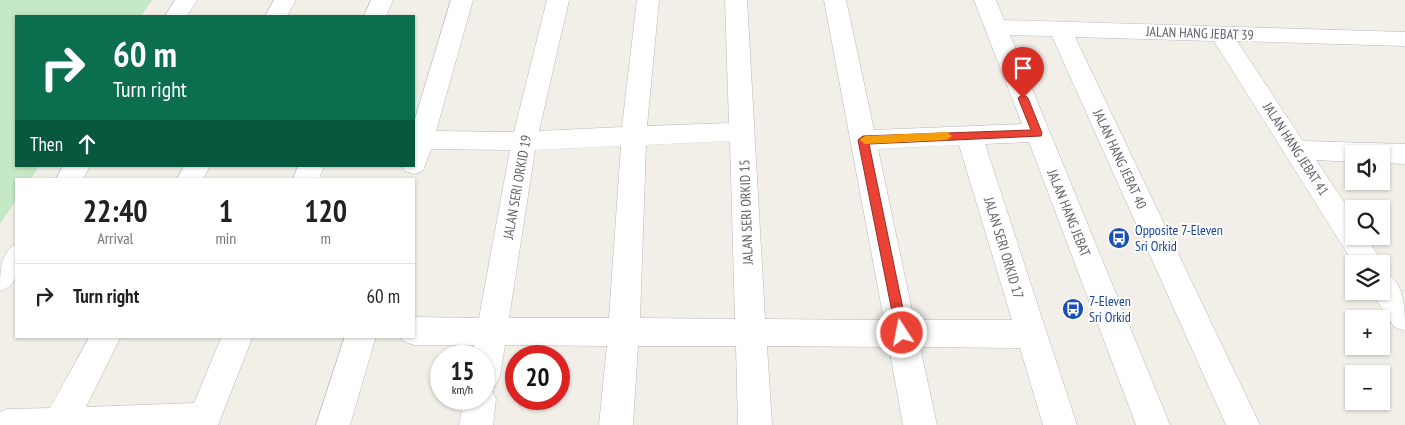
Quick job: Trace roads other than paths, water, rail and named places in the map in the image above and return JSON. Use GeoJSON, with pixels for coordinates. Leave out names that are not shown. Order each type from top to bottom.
{"type":"FeatureCollection","features":[{"type":"Feature","properties":{"kind":"street"},"geometry":{"type":"LineString","coordinates":[[177,15],[186,0]]}},
{"type":"Feature","properties":{"kind":"street"},"geometry":{"type":"LineString","coordinates":[[276,15],[284,0]]}},
{"type":"Feature","properties":{"kind":"street"},"geometry":{"type":"LineString","coordinates":[[376,15],[382,0]]}},
{"type":"Feature","properties":{"kind":"street"},"geometry":{"type":"LineString","coordinates":[[415,155],[462,0]]}},
{"type":"Feature","properties":{"kind":"street","name":"JALAN SERI ORKID 19"},"geometry":{"type":"LineString","coordinates":[[489,345],[524,141],[558,0]]}},
{"type":"Feature","properties":{"kind":"street"},"geometry":{"type":"LineString","coordinates":[[616,425],[624,332],[634,135],[648,0]]}},
{"type":"Feature","properties":{"kind":"street","name":"JALAN SERI ORKID 15"},"geometry":{"type":"LineString","coordinates":[[736,0],[755,425]]}},
{"type":"Feature","properties":{"kind":"street"},"geometry":{"type":"LineString","coordinates":[[835,0],[920,425]]}},
{"type":"Feature","properties":{"kind":"street","name":"JALAN HANG JEBAT"},"geometry":{"type":"LineString","coordinates":[[985,0],[1153,425]]}},
{"type":"Feature","properties":{"kind":"street","name":"JALAN HANG JEBAT 39"},"geometry":{"type":"LineString","coordinates":[[996,27],[1405,39]]}},
{"type":"Feature","properties":{"kind":"street","name":"JALAN HANG JEBAT 40"},"geometry":{"type":"LineString","coordinates":[[1060,29],[1243,425]]}},
{"type":"Feature","properties":{"kind":"street","name":"JALAN HANG JEBAT 41"},"geometry":{"type":"LineString","coordinates":[[1221,34],[1364,255]]}},
{"type":"Feature","properties":{"kind":"street"},"geometry":{"type":"LineString","coordinates":[[418,140],[524,141],[743,132]]}},
{"type":"Feature","properties":{"kind":"street"},"geometry":{"type":"LineString","coordinates":[[863,140],[1037,133]]}},
{"type":"Feature","properties":{"kind":"street","name":"JALAN SERI ORKID 17"},"geometry":{"type":"LineString","coordinates":[[969,135],[1060,425]]}},
{"type":"Feature","properties":{"kind":"street"},"geometry":{"type":"LineString","coordinates":[[1297,150],[1405,154]]}},
{"type":"Feature","properties":{"kind":"street"},"geometry":{"type":"LineString","coordinates":[[70,178],[76,167]]}},
{"type":"Feature","properties":{"kind":"street"},"geometry":{"type":"LineString","coordinates":[[0,279],[15,257]]}},
{"type":"Feature","properties":{"kind":"street"},"geometry":{"type":"LineString","coordinates":[[415,331],[1031,334]]}},
{"type":"Feature","properties":{"kind":"street"},"geometry":{"type":"LineString","coordinates":[[60,423],[105,338]]}},
{"type":"Feature","properties":{"kind":"street"},"geometry":{"type":"LineString","coordinates":[[8,425],[203,422],[237,338]]}},
{"type":"Feature","properties":{"kind":"street"},"geometry":{"type":"LineString","coordinates":[[334,425],[360,338]]}},
{"type":"Feature","properties":{"kind":"street"},"geometry":{"type":"LineString","coordinates":[[476,425],[478,410]]}},
{"type":"Feature","properties":{"kind":"place","name":"Opposite 7-Eleven Sri Orkid"},"geometry":{"type":"Point","coordinates":[1119,238]}},
{"type":"Feature","properties":{"kind":"place","name":"7-Eleven Sri Orkid"},"geometry":{"type":"Point","coordinates":[1073,309]}}]}
